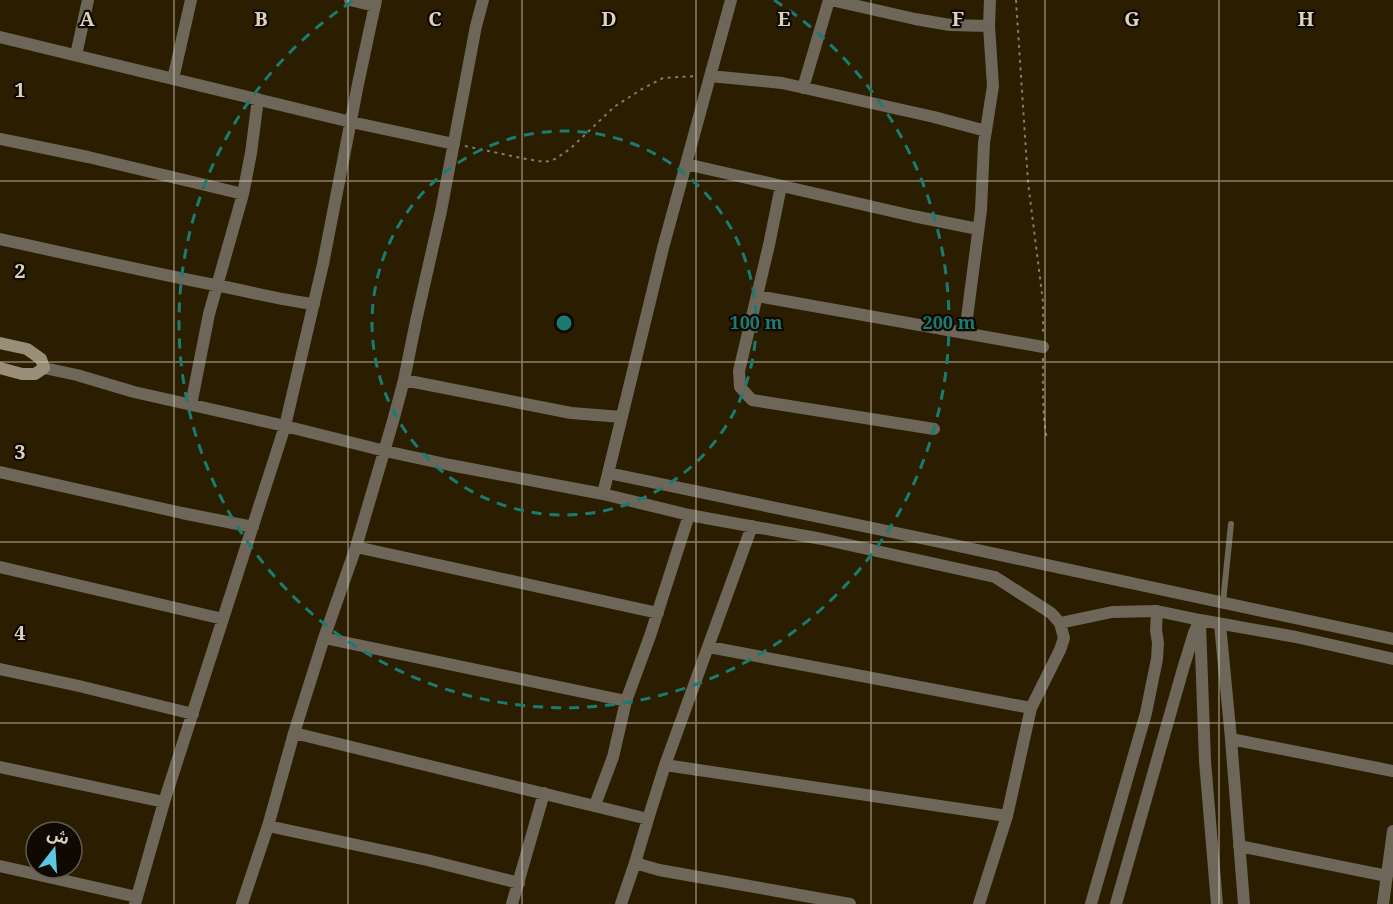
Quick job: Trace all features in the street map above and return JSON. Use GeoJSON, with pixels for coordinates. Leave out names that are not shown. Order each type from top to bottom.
{"type":"FeatureCollection","features":[{"type":"Feature","properties":{"kind":"street"},"geometry":{"type":"LineString","coordinates":[[76,56],[88,0]]}},
{"type":"Feature","properties":{"kind":"street"},"geometry":{"type":"LineString","coordinates":[[173,79],[190,0]]}},
{"type":"Feature","properties":{"kind":"street"},"geometry":{"type":"LineString","coordinates":[[0,866],[136,901],[164,802],[285,426],[314,304],[376,3],[350,0]]}},
{"type":"Feature","properties":{"kind":"street"},"geometry":{"type":"LineString","coordinates":[[242,904],[268,826],[324,638],[356,548],[385,452],[404,380],[439,221],[483,0]]}},
{"type":"Feature","properties":{"kind":"street"},"geometry":{"type":"LineString","coordinates":[[603,494],[663,249],[731,0]]}},
{"type":"Feature","properties":{"kind":"street"},"geometry":{"type":"LineString","coordinates":[[803,88],[830,0],[950,25],[989,26]]}},
{"type":"Feature","properties":{"kind":"street"},"geometry":{"type":"LineString","coordinates":[[965,333],[978,229],[986,131],[993,86],[989,26],[990,0]]}},
{"type":"Feature","properties":{"kind":"street"},"geometry":{"type":"LineString","coordinates":[[0,37],[351,122],[454,144]]}},
{"type":"Feature","properties":{"kind":"street"},"geometry":{"type":"LineString","coordinates":[[710,76],[763,81],[803,88],[986,131]]}},
{"type":"Feature","properties":{"kind":"street"},"geometry":{"type":"LineString","coordinates":[[191,405],[209,314],[243,194],[258,99]]}},
{"type":"Feature","properties":{"kind":"street"},"geometry":{"type":"LineString","coordinates":[[0,139],[88,157],[243,194]]}},
{"type":"Feature","properties":{"kind":"street"},"geometry":{"type":"LineString","coordinates":[[686,164],[978,229]]}},
{"type":"Feature","properties":{"kind":"street"},"geometry":{"type":"LineString","coordinates":[[781,186],[739,371],[740,387],[752,400],[934,429]]}},
{"type":"Feature","properties":{"kind":"street"},"geometry":{"type":"LineString","coordinates":[[0,239],[267,297],[314,304]]}},
{"type":"Feature","properties":{"kind":"street"},"geometry":{"type":"LineString","coordinates":[[757,296],[1043,347]]}},
{"type":"Feature","properties":{"kind":"street"},"geometry":{"type":"LineString","coordinates":[[0,343],[27,349],[41,358],[44,368]]}},
{"type":"Feature","properties":{"kind":"street"},"geometry":{"type":"LineString","coordinates":[[0,368],[22,374],[35,374],[44,368],[385,452],[603,494],[995,577],[1051,613],[1060,623],[1064,638],[1031,708],[1007,816],[980,904]]}},
{"type":"Feature","properties":{"kind":"street"},"geometry":{"type":"LineString","coordinates":[[404,380],[571,413],[622,417]]}},
{"type":"Feature","properties":{"kind":"street"},"geometry":{"type":"LineString","coordinates":[[0,472],[253,527]]}},
{"type":"Feature","properties":{"kind":"street"},"geometry":{"type":"LineString","coordinates":[[608,473],[1393,639]]}},
{"type":"Feature","properties":{"kind":"street"},"geometry":{"type":"LineString","coordinates":[[595,805],[612,757],[626,701],[650,636],[689,514]]}},
{"type":"Feature","properties":{"kind":"street"},"geometry":{"type":"LineString","coordinates":[[621,904],[665,765],[752,526]]}},
{"type":"Feature","properties":{"kind":"street"},"geometry":{"type":"LineString","coordinates":[[356,548],[657,613]]}},
{"type":"Feature","properties":{"kind":"street"},"geometry":{"type":"LineString","coordinates":[[995,577],[1000,555]]}},
{"type":"Feature","properties":{"kind":"street"},"geometry":{"type":"LineString","coordinates":[[0,567],[223,620]]}},
{"type":"Feature","properties":{"kind":"street"},"geometry":{"type":"LineString","coordinates":[[1060,623],[1112,612],[1157,611],[1296,637],[1393,659]]}},
{"type":"Feature","properties":{"kind":"street"},"geometry":{"type":"LineString","coordinates":[[1091,904],[1146,713],[1157,659],[1157,611]]}},
{"type":"Feature","properties":{"kind":"street"},"geometry":{"type":"LineString","coordinates":[[1116,904],[1183,669],[1200,620]]}},
{"type":"Feature","properties":{"kind":"street"},"geometry":{"type":"LineString","coordinates":[[1200,620],[1205,761],[1217,904]]}},
{"type":"Feature","properties":{"kind":"street"},"geometry":{"type":"LineString","coordinates":[[1220,624],[1244,904]]}},
{"type":"Feature","properties":{"kind":"street"},"geometry":{"type":"LineString","coordinates":[[324,638],[626,701]]}},
{"type":"Feature","properties":{"kind":"street"},"geometry":{"type":"LineString","coordinates":[[708,647],[1031,708]]}},
{"type":"Feature","properties":{"kind":"street"},"geometry":{"type":"LineString","coordinates":[[0,669],[193,714]]}},
{"type":"Feature","properties":{"kind":"street"},"geometry":{"type":"LineString","coordinates":[[294,733],[648,819]]}},
{"type":"Feature","properties":{"kind":"street"},"geometry":{"type":"LineString","coordinates":[[1231,739],[1393,771]]}},
{"type":"Feature","properties":{"kind":"street"},"geometry":{"type":"LineString","coordinates":[[665,765],[1007,816]]}},
{"type":"Feature","properties":{"kind":"street"},"geometry":{"type":"LineString","coordinates":[[0,768],[164,802]]}},
{"type":"Feature","properties":{"kind":"street"},"geometry":{"type":"LineString","coordinates":[[512,904],[544,793]]}},
{"type":"Feature","properties":{"kind":"street"},"geometry":{"type":"LineString","coordinates":[[268,826],[427,860],[519,883]]}},
{"type":"Feature","properties":{"kind":"street"},"geometry":{"type":"LineString","coordinates":[[1383,904],[1393,831]]}},
{"type":"Feature","properties":{"kind":"street"},"geometry":{"type":"LineString","coordinates":[[1239,846],[1386,876]]}},
{"type":"Feature","properties":{"kind":"street"},"geometry":{"type":"LineString","coordinates":[[635,863],[659,870],[850,904]]}},
{"type":"Feature","properties":{"kind":"lane"},"geometry":{"type":"LineString","coordinates":[[1223,603],[1231,524]]}},
{"type":"Feature","properties":{"kind":"path"},"geometry":{"type":"LineString","coordinates":[[1016,0],[1029,188],[1042,302],[1042,397],[1047,440]]}},
{"type":"Feature","properties":{"kind":"path"},"geometry":{"type":"LineString","coordinates":[[454,144],[545,162],[555,159],[570,149],[614,107],[663,78],[710,76]]}}]}
